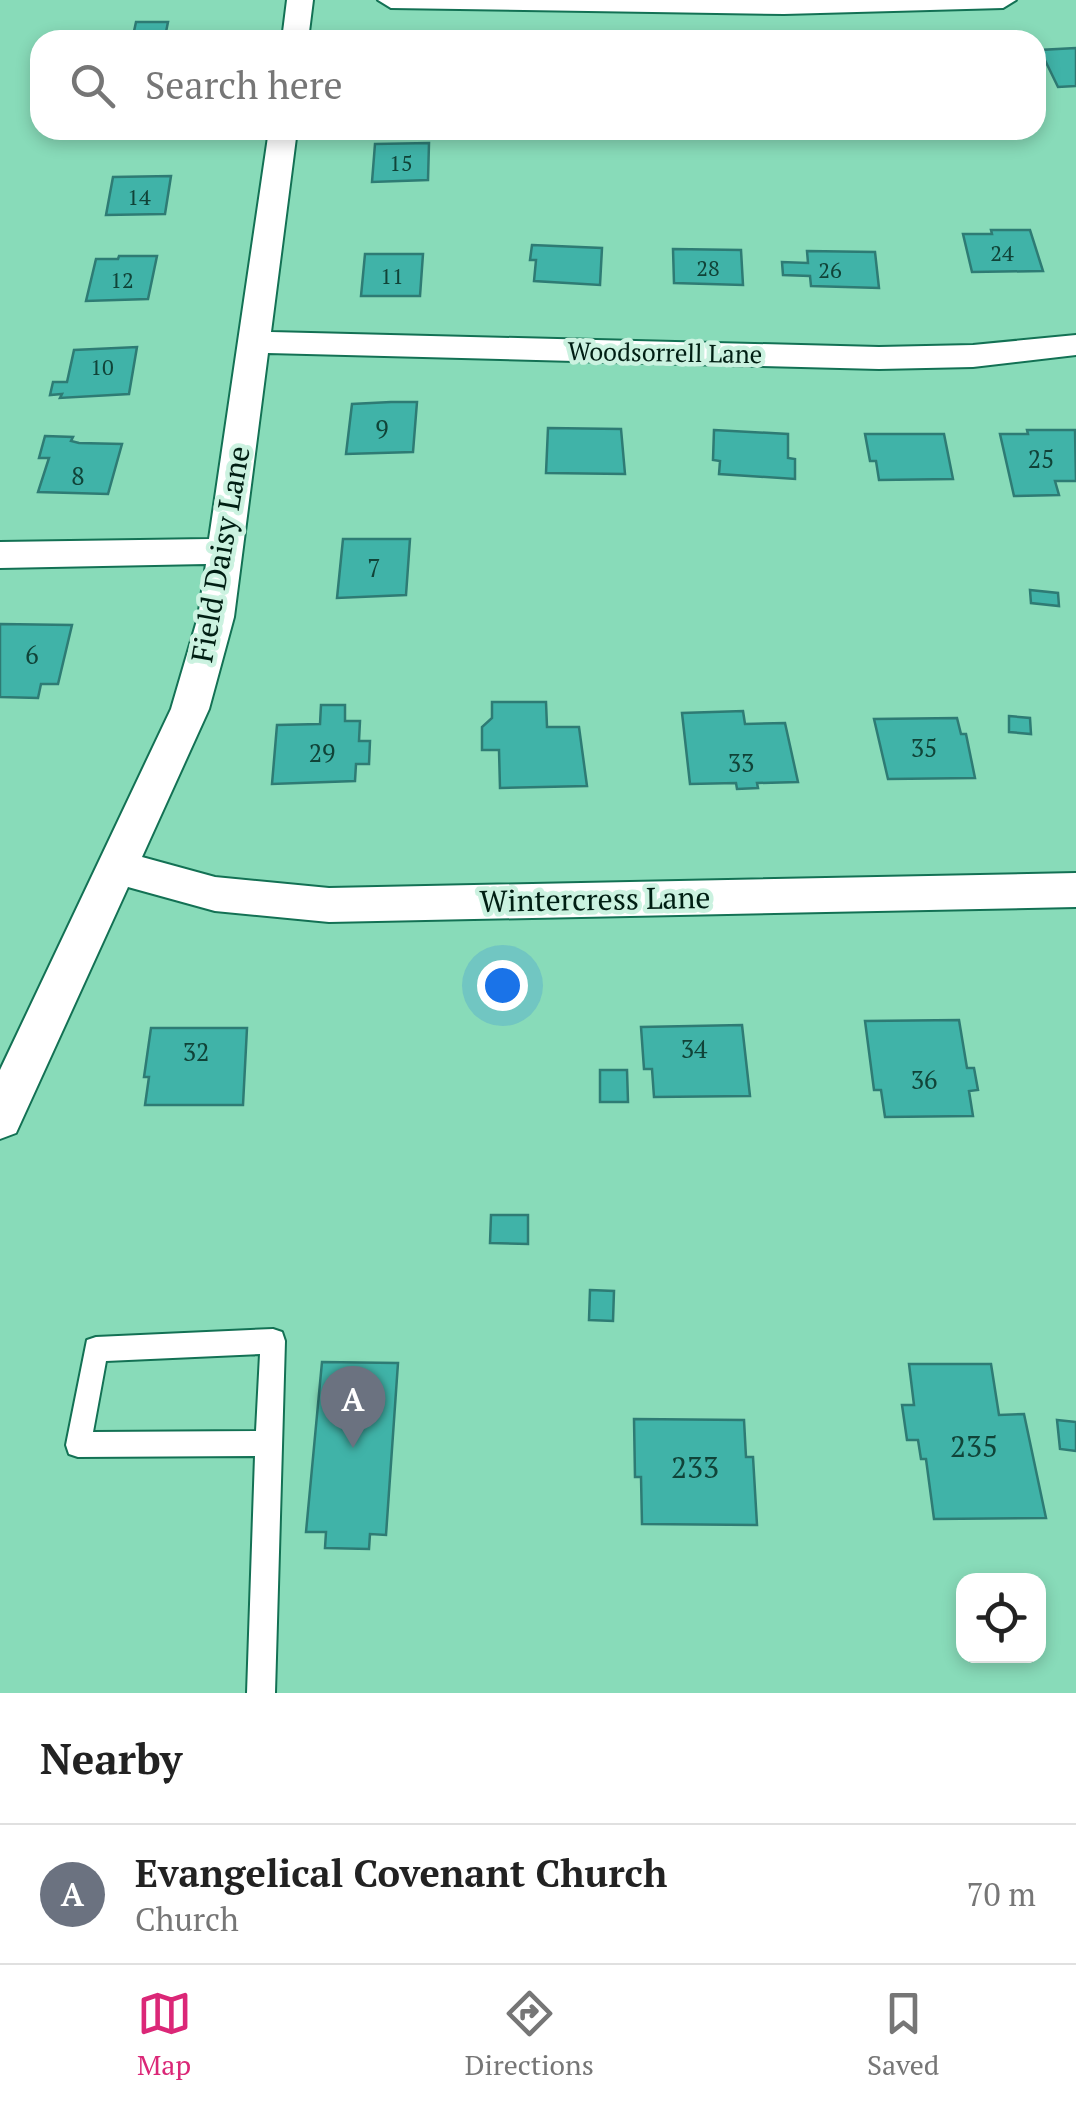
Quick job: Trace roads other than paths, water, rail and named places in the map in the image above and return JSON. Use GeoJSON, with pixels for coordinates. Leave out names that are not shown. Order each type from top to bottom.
{"type":"FeatureCollection","features":[{"type":"Feature","properties":{"kind":"street"},"geometry":{"type":"LineString","coordinates":[[296,30],[300,0]]}},
{"type":"Feature","properties":{"kind":"street"},"geometry":{"type":"LineString","coordinates":[[391,0],[1003,0]]}},
{"type":"Feature","properties":{"kind":"street","name":"Field Daisy Lane"},"geometry":{"type":"LineString","coordinates":[[0,1118],[190,709],[216,617],[281,140]]}},
{"type":"Feature","properties":{"kind":"street","name":"Woodsorrell Lane"},"geometry":{"type":"LineString","coordinates":[[254,342],[879,358],[973,356],[1076,345]]}},
{"type":"Feature","properties":{"kind":"street"},"geometry":{"type":"LineString","coordinates":[[0,556],[225,551]]}},
{"type":"Feature","properties":{"kind":"street","name":"Wintercress Lane"},"geometry":{"type":"LineString","coordinates":[[118,867],[215,894],[329,904],[1076,890]]}},
{"type":"Feature","properties":{"kind":"lane"},"geometry":{"type":"LineString","coordinates":[[260,1693],[266,1443],[273,1341],[96,1348],[78,1444],[266,1443]]}},
{"type":"Feature","properties":{"kind":"place","name":"Evangelical Covenant Church"},"geometry":{"type":"Point","coordinates":[353,1448]}}]}
